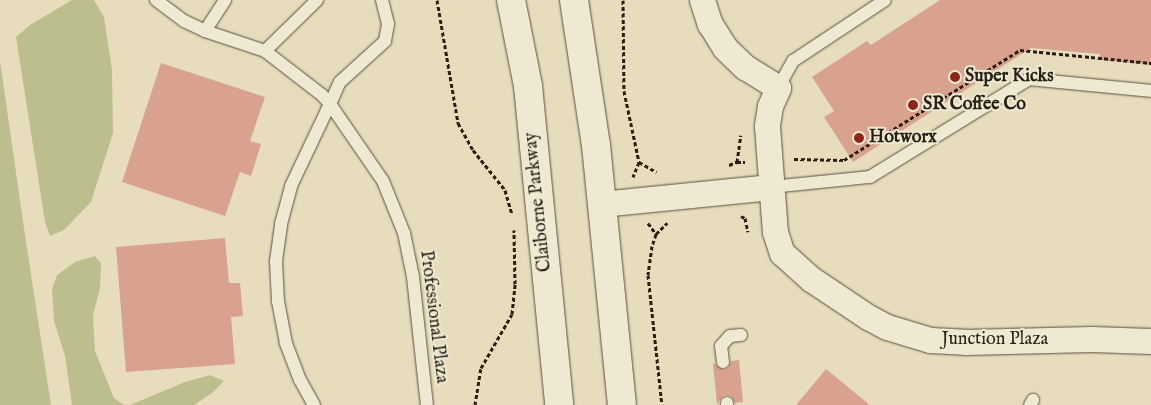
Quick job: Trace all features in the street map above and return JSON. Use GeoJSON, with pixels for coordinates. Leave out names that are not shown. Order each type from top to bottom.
{"type":"FeatureCollection","features":[{"type":"Feature","properties":{"kind":"main road","name":"Claiborne Parkway"},"geometry":{"type":"LineString","coordinates":[[511,0],[528,86],[558,405]]}},
{"type":"Feature","properties":{"kind":"main road"},"geometry":{"type":"LineString","coordinates":[[574,0],[596,145],[622,405]]}},
{"type":"Feature","properties":{"kind":"street"},"geometry":{"type":"LineString","coordinates":[[702,0],[710,24],[725,48],[745,67],[778,88]]}},
{"type":"Feature","properties":{"kind":"street","name":"Junction Plaza"},"geometry":{"type":"LineString","coordinates":[[778,88],[770,106],[766,126],[776,232],[782,253],[811,279],[868,317],[887,327],[930,340],[965,342],[1090,339],[1151,341]]}},
{"type":"Feature","properties":{"kind":"street"},"geometry":{"type":"LineString","coordinates":[[602,204],[771,187]]}},
{"type":"Feature","properties":{"kind":"lane","name":"Professional Plaza"},"geometry":{"type":"LineString","coordinates":[[156,0],[184,21],[204,31],[265,51],[322,95],[383,181],[404,233],[413,277],[427,405]]}},
{"type":"Feature","properties":{"kind":"lane"},"geometry":{"type":"LineString","coordinates":[[204,31],[225,0]]}},
{"type":"Feature","properties":{"kind":"lane"},"geometry":{"type":"LineString","coordinates":[[265,51],[317,0]]}},
{"type":"Feature","properties":{"kind":"lane"},"geometry":{"type":"LineString","coordinates":[[314,405],[300,380],[286,342],[278,301],[276,261],[281,224],[291,186],[340,82],[385,41],[388,24],[382,0]]}},
{"type":"Feature","properties":{"kind":"lane"},"geometry":{"type":"LineString","coordinates":[[778,88],[793,61],[885,0]]}},
{"type":"Feature","properties":{"kind":"lane"},"geometry":{"type":"LineString","coordinates":[[771,187],[870,177],[1029,79],[1151,91]]}},
{"type":"Feature","properties":{"kind":"lane"},"geometry":{"type":"LineString","coordinates":[[723,362],[721,346],[730,336],[741,335]]}},
{"type":"Feature","properties":{"kind":"path"},"geometry":{"type":"LineString","coordinates":[[437,0],[458,122],[473,150],[505,190],[514,219]]}},
{"type":"Feature","properties":{"kind":"path"},"geometry":{"type":"LineString","coordinates":[[728,165],[737,162],[769,160],[844,160],[1020,50],[1151,63]]}},
{"type":"Feature","properties":{"kind":"path"},"geometry":{"type":"LineString","coordinates":[[737,162],[742,128]]}},
{"type":"Feature","properties":{"kind":"path"},"geometry":{"type":"LineString","coordinates":[[639,162],[653,172],[660,172]]}},
{"type":"Feature","properties":{"kind":"path"},"geometry":{"type":"LineString","coordinates":[[475,405],[481,368],[512,314],[515,284],[514,228]]}},
{"type":"Feature","properties":{"kind":"green space"},"geometry":{"type":"Polygon","coordinates":[[[72,0],[94,0],[104,17],[112,70],[113,133],[91,202],[64,230],[50,236],[45,222],[16,37],[30,25],[72,0]]]}},
{"type":"Feature","properties":{"kind":"green space"},"geometry":{"type":"Polygon","coordinates":[[[0,61],[25,235],[51,405],[0,405],[0,61]]]}},
{"type":"Feature","properties":{"kind":"green space"},"geometry":{"type":"Polygon","coordinates":[[[95,256],[101,263],[100,288],[93,315],[95,351],[114,398],[124,405],[72,405],[65,356],[54,321],[52,289],[57,275],[75,262],[95,256]]]}},
{"type":"Feature","properties":{"kind":"green space"},"geometry":{"type":"Polygon","coordinates":[[[210,375],[224,381],[212,393],[194,405],[130,405],[185,382],[210,375]]]}},
{"type":"Feature","properties":{"kind":"building"},"geometry":{"type":"Polygon","coordinates":[[[940,0],[1151,0],[1151,65],[1100,60],[1100,54],[1031,48],[853,162],[824,117],[834,111],[812,77],[867,41],[871,45],[940,0]]]}},
{"type":"Feature","properties":{"kind":"building"},"geometry":{"type":"Polygon","coordinates":[[[161,63],[265,97],[250,141],[261,144],[251,176],[240,172],[225,216],[122,182],[161,63]]]}},
{"type":"Feature","properties":{"kind":"building"},"geometry":{"type":"Polygon","coordinates":[[[225,238],[229,283],[240,283],[243,316],[231,317],[235,364],[126,372],[116,247],[225,238]]]}},
{"type":"Feature","properties":{"kind":"building"},"geometry":{"type":"Polygon","coordinates":[[[739,360],[743,402],[735,403],[731,396],[727,395],[723,396],[717,404],[713,363],[724,370],[728,368],[731,361],[739,360]]]}},
{"type":"Feature","properties":{"kind":"building"},"geometry":{"type":"Polygon","coordinates":[[[826,369],[870,405],[796,405],[826,369]]]}},
{"type":"Feature","properties":{"kind":"place","name":"Super Kicks"},"geometry":{"type":"Point","coordinates":[955,77]}},
{"type":"Feature","properties":{"kind":"place","name":"SR Coffee Co"},"geometry":{"type":"Point","coordinates":[913,105]}},
{"type":"Feature","properties":{"kind":"place","name":"Hotworx"},"geometry":{"type":"Point","coordinates":[859,138]}}]}
